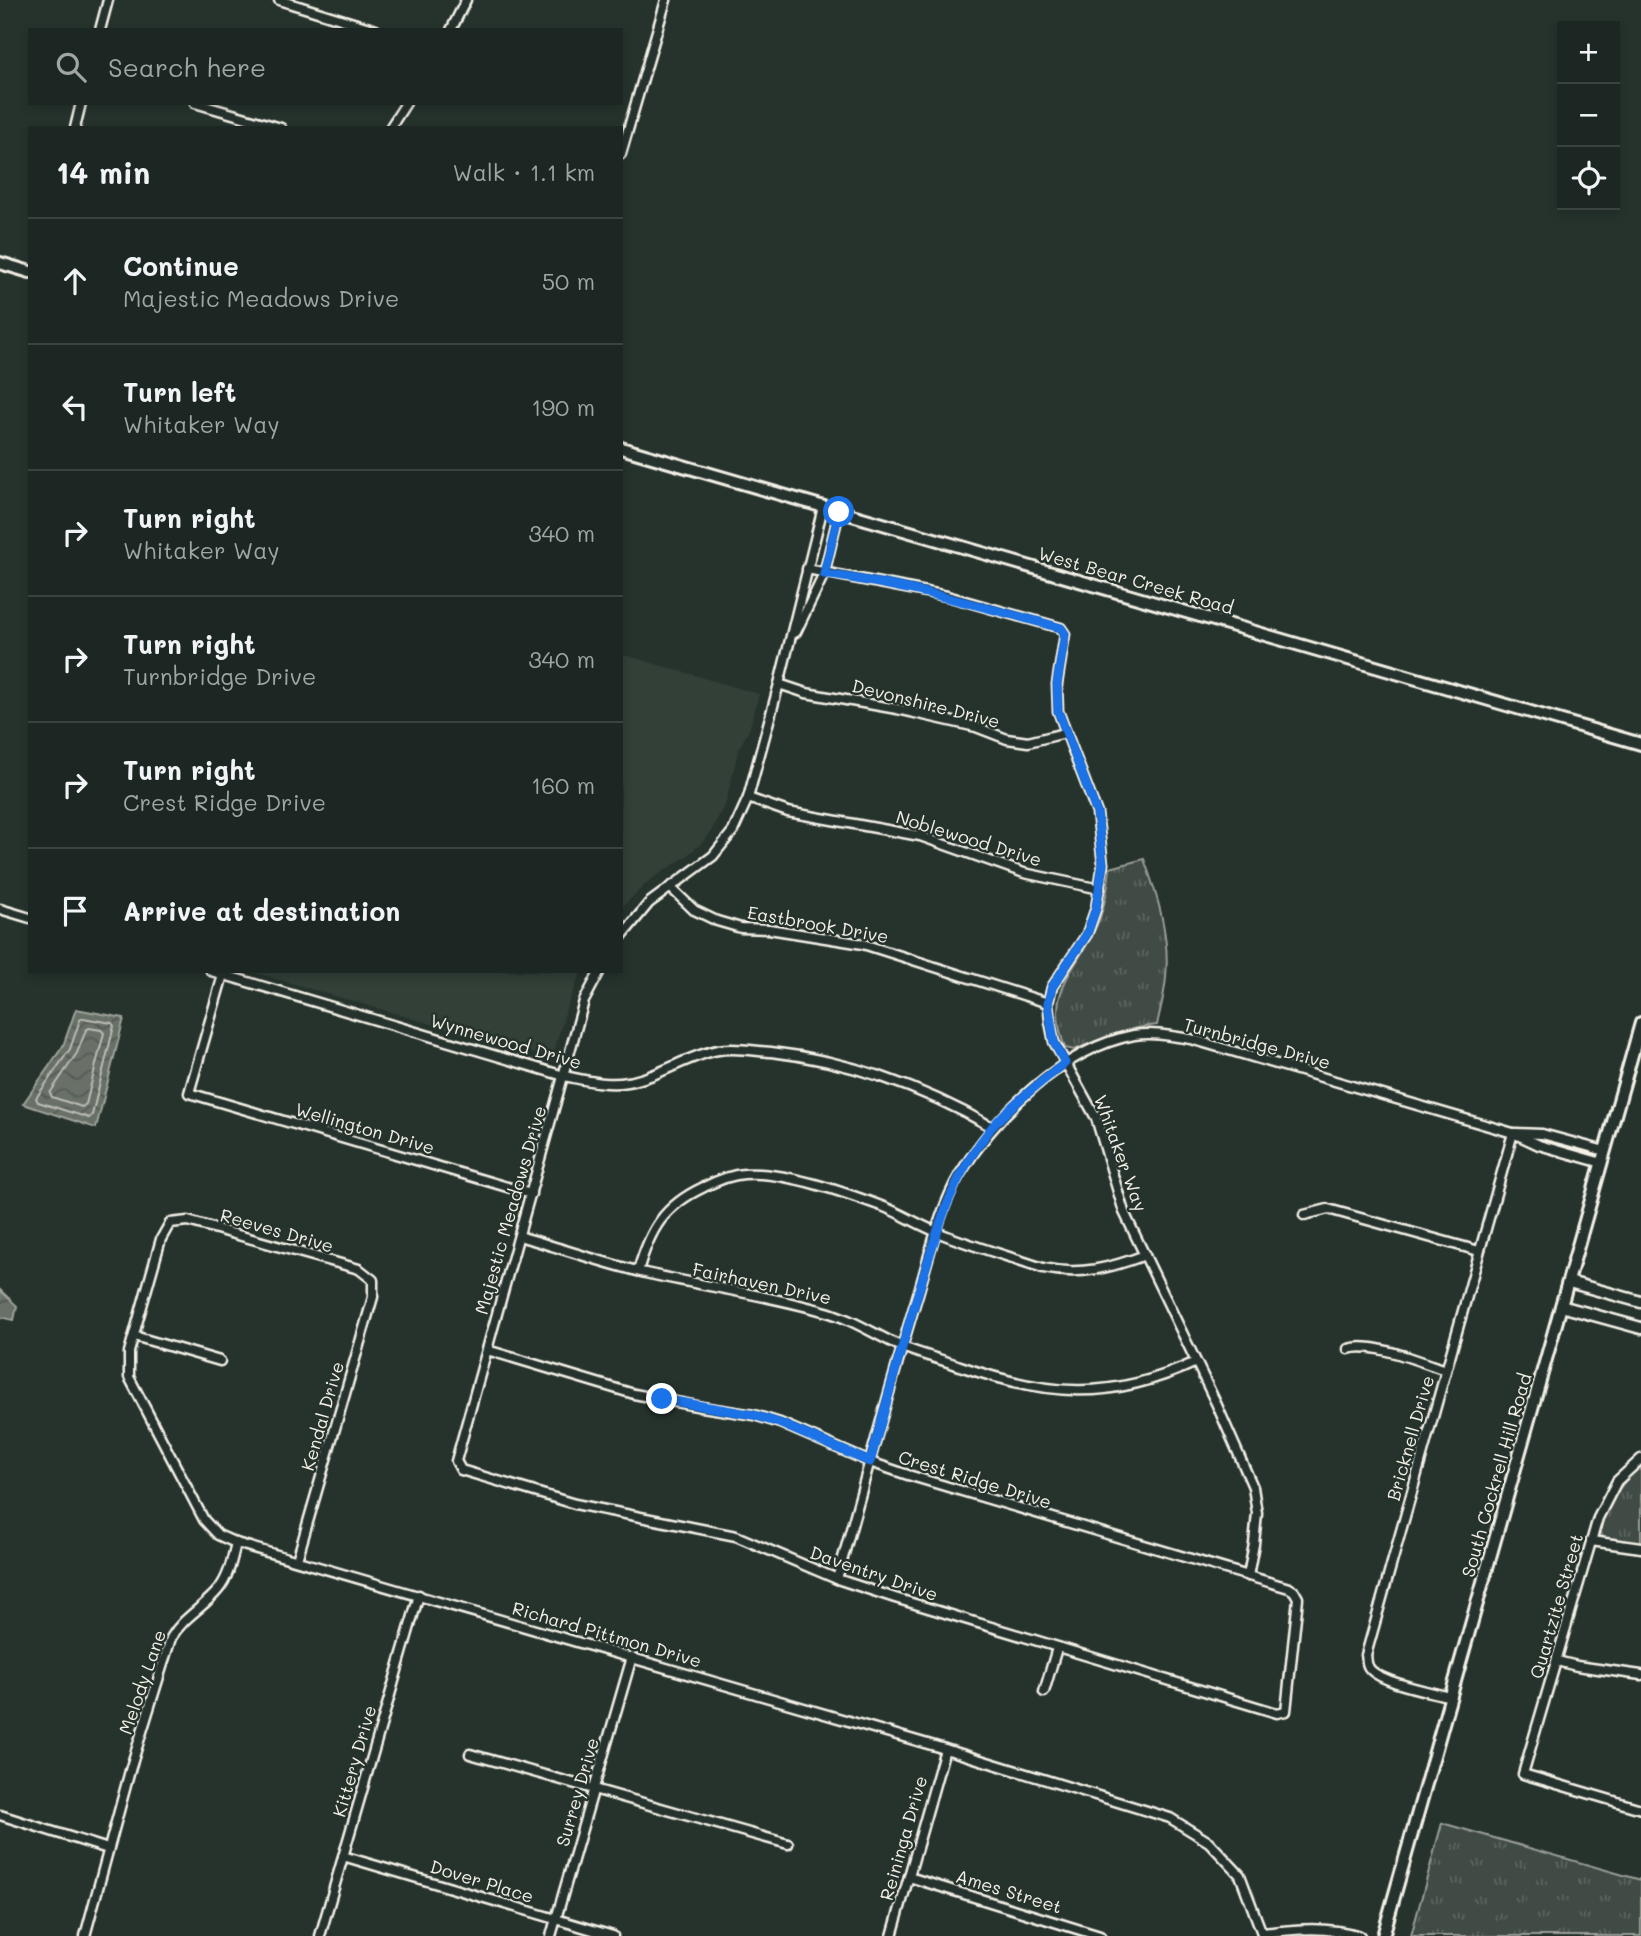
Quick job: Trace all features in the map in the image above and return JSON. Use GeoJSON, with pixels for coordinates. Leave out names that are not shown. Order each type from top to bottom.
{"type":"FeatureCollection","features":[{"type":"Feature","properties":{"kind":"main road"},"geometry":{"type":"LineString","coordinates":[[0,263],[28,271]]}},
{"type":"Feature","properties":{"kind":"main road","name":"West Bear Creek Road"},"geometry":{"type":"LineString","coordinates":[[623,449],[1641,744]]}},
{"type":"Feature","properties":{"kind":"main road","name":"South Cockrell Hill Road"},"geometry":{"type":"LineString","coordinates":[[1383,1936],[1641,1023]]}},
{"type":"Feature","properties":{"kind":"street"},"geometry":{"type":"LineString","coordinates":[[101,28],[108,0]]}},
{"type":"Feature","properties":{"kind":"street"},"geometry":{"type":"LineString","coordinates":[[279,0],[370,28]]}},
{"type":"Feature","properties":{"kind":"street"},"geometry":{"type":"LineString","coordinates":[[452,28],[466,0]]}},
{"type":"Feature","properties":{"kind":"street"},"geometry":{"type":"LineString","coordinates":[[623,147],[666,0]]}},
{"type":"Feature","properties":{"kind":"street"},"geometry":{"type":"LineString","coordinates":[[75,126],[81,105]]}},
{"type":"Feature","properties":{"kind":"street"},"geometry":{"type":"LineString","coordinates":[[202,105],[274,126]]}},
{"type":"Feature","properties":{"kind":"street"},"geometry":{"type":"LineString","coordinates":[[391,126],[405,105]]}},
{"type":"Feature","properties":{"kind":"street"},"geometry":{"type":"LineString","coordinates":[[623,935],[649,903],[713,856],[733,831],[748,798],[822,507]]}},
{"type":"Feature","properties":{"kind":"street"},"geometry":{"type":"LineString","coordinates":[[788,648],[824,574],[839,512]]}},
{"type":"Feature","properties":{"kind":"street"},"geometry":{"type":"LineString","coordinates":[[807,569],[947,596],[1061,628],[1065,634],[1057,684],[1058,711],[1097,813],[1103,864],[1096,908],[1087,934],[1052,987],[1048,1003]]}},
{"type":"Feature","properties":{"kind":"street","name":"Devonshire Drive"},"geometry":{"type":"LineString","coordinates":[[779,684],[806,693],[897,709],[976,727],[1007,739],[1028,742],[1065,733]]}},
{"type":"Feature","properties":{"kind":"street","name":"Noblewood Drive"},"geometry":{"type":"LineString","coordinates":[[748,798],[788,812],[920,836],[1024,873],[1100,889]]}},
{"type":"Feature","properties":{"kind":"street","name":"Eastbrook Drive"},"geometry":{"type":"LineString","coordinates":[[670,887],[694,910],[717,921],[741,928],[769,929],[863,944],[1048,1003]]}},
{"type":"Feature","properties":{"kind":"street"},"geometry":{"type":"LineString","coordinates":[[0,909],[28,917]]}},
{"type":"Feature","properties":{"kind":"street","name":"Wynnewood Drive"},"geometry":{"type":"LineString","coordinates":[[217,973],[565,1076],[597,1083],[627,1083],[719,1050],[758,1051],[802,1056],[906,1085],[962,1110],[992,1127]]}},
{"type":"Feature","properties":{"kind":"street","name":"Majestic Meadows Drive"},"geometry":{"type":"LineString","coordinates":[[456,1461],[584,1001],[599,973]]}},
{"type":"Feature","properties":{"kind":"street","name":"Wellington Drive"},"geometry":{"type":"LineString","coordinates":[[223,975],[189,1093],[531,1194]]}},
{"type":"Feature","properties":{"kind":"street","name":"Whitaker Way"},"geometry":{"type":"LineString","coordinates":[[1048,1003],[1054,1042],[1096,1118],[1124,1212],[1252,1487],[1257,1513],[1248,1576]]}},
{"type":"Feature","properties":{"kind":"street","name":"Turnbridge Drive"},"geometry":{"type":"LineString","coordinates":[[837,1579],[943,1211],[960,1175],[992,1127],[1024,1096],[1065,1063],[1103,1045],[1134,1035],[1161,1034],[1191,1039],[1513,1133],[1539,1145],[1602,1163]]}},
{"type":"Feature","properties":{"kind":"street","name":"Turnbridge Drive"},"geometry":{"type":"LineString","coordinates":[[1513,1133],[1542,1134],[1605,1151]]}},
{"type":"Feature","properties":{"kind":"street","name":"Bricknell Drive"},"geometry":{"type":"LineString","coordinates":[[1451,1697],[1375,1674],[1368,1666],[1366,1655],[1513,1133]]}},
{"type":"Feature","properties":{"kind":"street"},"geometry":{"type":"LineString","coordinates":[[638,1271],[652,1232],[668,1209],[689,1194],[717,1181],[744,1174],[783,1177],[833,1189],[885,1208],[937,1232],[1060,1272],[1102,1269],[1145,1255]]}},
{"type":"Feature","properties":{"kind":"street"},"geometry":{"type":"LineString","coordinates":[[1304,1215],[1328,1209],[1479,1251]]}},
{"type":"Feature","properties":{"kind":"street","name":"Reeves Drive"},"geometry":{"type":"LineString","coordinates":[[170,1223],[188,1221],[199,1224],[359,1269],[373,1280]]}},
{"type":"Feature","properties":{"kind":"street","name":"Richard Pittmon Drive"},"geometry":{"type":"LineString","coordinates":[[170,1223],[161,1239],[129,1352],[128,1377],[204,1520],[218,1535],[236,1543],[1140,1807],[1186,1826],[1209,1842],[1240,1875],[1263,1934]]}},
{"type":"Feature","properties":{"kind":"street","name":"Fairhaven Drive"},"geometry":{"type":"LineString","coordinates":[[519,1236],[638,1271],[781,1299],[834,1314],[902,1346],[994,1378],[1027,1386],[1065,1391],[1104,1391],[1145,1382],[1196,1362]]}},
{"type":"Feature","properties":{"kind":"street","name":"Kendal Drive"},"geometry":{"type":"LineString","coordinates":[[297,1560],[373,1297],[373,1280]]}},
{"type":"Feature","properties":{"kind":"street"},"geometry":{"type":"LineString","coordinates":[[1569,1282],[1641,1302]]}},
{"type":"Feature","properties":{"kind":"street"},"geometry":{"type":"LineString","coordinates":[[1561,1306],[1641,1328]]}},
{"type":"Feature","properties":{"kind":"street"},"geometry":{"type":"LineString","coordinates":[[134,1336],[220,1362]]}},
{"type":"Feature","properties":{"kind":"street"},"geometry":{"type":"LineString","coordinates":[[1348,1349],[1358,1346],[1374,1348],[1446,1370]]}},
{"type":"Feature","properties":{"kind":"street","name":"Crest Ridge Drive"},"geometry":{"type":"LineString","coordinates":[[487,1350],[634,1394],[754,1415],[870,1462],[964,1493],[1294,1591],[1298,1598],[1286,1712]]}},
{"type":"Feature","properties":{"kind":"street","name":"Quartzite Street"},"geometry":{"type":"LineString","coordinates":[[1641,1459],[1617,1481],[1606,1499],[1591,1541],[1523,1774],[1641,1809]]}},
{"type":"Feature","properties":{"kind":"street","name":"Daventry Drive"},"geometry":{"type":"LineString","coordinates":[[456,1461],[461,1470],[467,1473],[575,1504],[736,1536],[837,1579],[1057,1648],[1277,1713],[1286,1712]]}},
{"type":"Feature","properties":{"kind":"street"},"geometry":{"type":"LineString","coordinates":[[1591,1541],[1641,1548]]}},
{"type":"Feature","properties":{"kind":"street","name":"Melody Lane"},"geometry":{"type":"LineString","coordinates":[[85,1936],[131,1767],[171,1639],[178,1627],[218,1590],[227,1575],[236,1543]]}},
{"type":"Feature","properties":{"kind":"street","name":"Kittery Drive"},"geometry":{"type":"LineString","coordinates":[[320,1936],[419,1595]]}},
{"type":"Feature","properties":{"kind":"street"},"geometry":{"type":"LineString","coordinates":[[1045,1692],[1057,1648]]}},
{"type":"Feature","properties":{"kind":"street","name":"Surrey Drive"},"geometry":{"type":"LineString","coordinates":[[551,1936],[632,1657]]}},
{"type":"Feature","properties":{"kind":"street"},"geometry":{"type":"LineString","coordinates":[[1558,1661],[1577,1667],[1641,1675]]}},
{"type":"Feature","properties":{"kind":"street","name":"Reininga Drive"},"geometry":{"type":"LineString","coordinates":[[892,1936],[945,1749]]}},
{"type":"Feature","properties":{"kind":"street"},"geometry":{"type":"LineString","coordinates":[[470,1754],[788,1844]]}},
{"type":"Feature","properties":{"kind":"street"},"geometry":{"type":"LineString","coordinates":[[0,1815],[108,1849]]}},
{"type":"Feature","properties":{"kind":"street","name":"Dover Place"},"geometry":{"type":"LineString","coordinates":[[343,1856],[613,1936]]}},
{"type":"Feature","properties":{"kind":"street","name":"Ames Street"},"geometry":{"type":"LineString","coordinates":[[909,1877],[1100,1936]]}},
{"type":"Feature","properties":{"kind":"street"},"geometry":{"type":"LineString","coordinates":[[1263,1934],[1307,1927],[1360,1936]]}},
{"type":"Feature","properties":{"kind":"shaded area"},"geometry":{"type":"Polygon","coordinates":[[[623,655],[759,694],[749,730],[739,748],[726,802],[708,837],[687,856],[650,880],[623,906],[623,655]]]}},
{"type":"Feature","properties":{"kind":"shaded area"},"geometry":{"type":"Polygon","coordinates":[[[256,973],[581,973],[566,1009],[552,1059],[256,973]]]}},
{"type":"Feature","properties":{"kind":"green space"},"geometry":{"type":"Polygon","coordinates":[[[1144,859],[1158,902],[1166,947],[1165,983],[1157,1025],[1115,1034],[1074,1050],[1065,1048],[1059,1028],[1060,996],[1064,983],[1099,920],[1106,898],[1110,868],[1144,859]]]}},
{"type":"Feature","properties":{"kind":"green space"},"geometry":{"type":"Polygon","coordinates":[[[1641,1466],[1641,1543],[1605,1539],[1601,1528],[1607,1508],[1627,1479],[1641,1466]]]}},
{"type":"Feature","properties":{"kind":"green space"},"geometry":{"type":"Polygon","coordinates":[[[1442,1823],[1641,1880],[1641,1936],[1411,1936],[1442,1823]]]}},
{"type":"Feature","properties":{"kind":"water"},"geometry":{"type":"Polygon","coordinates":[[[76,1009],[124,1018],[96,1128],[23,1104],[63,1046],[76,1009]]]}},
{"type":"Feature","properties":{"kind":"water"},"geometry":{"type":"Polygon","coordinates":[[[0,1290],[17,1306],[14,1320],[0,1317],[0,1290]]]}},
{"type":"Feature","properties":{"kind":"route"},"geometry":{"type":"LineString","coordinates":[[662,1399],[754,1415],[870,1462],[943,1211],[960,1175],[992,1127],[1024,1096],[1065,1063],[1054,1042],[1048,1003],[1052,987],[1087,934],[1096,908],[1103,864],[1097,813],[1058,711],[1057,684],[1065,634],[1061,628],[947,596],[877,581],[824,574],[839,512]]}}]}
